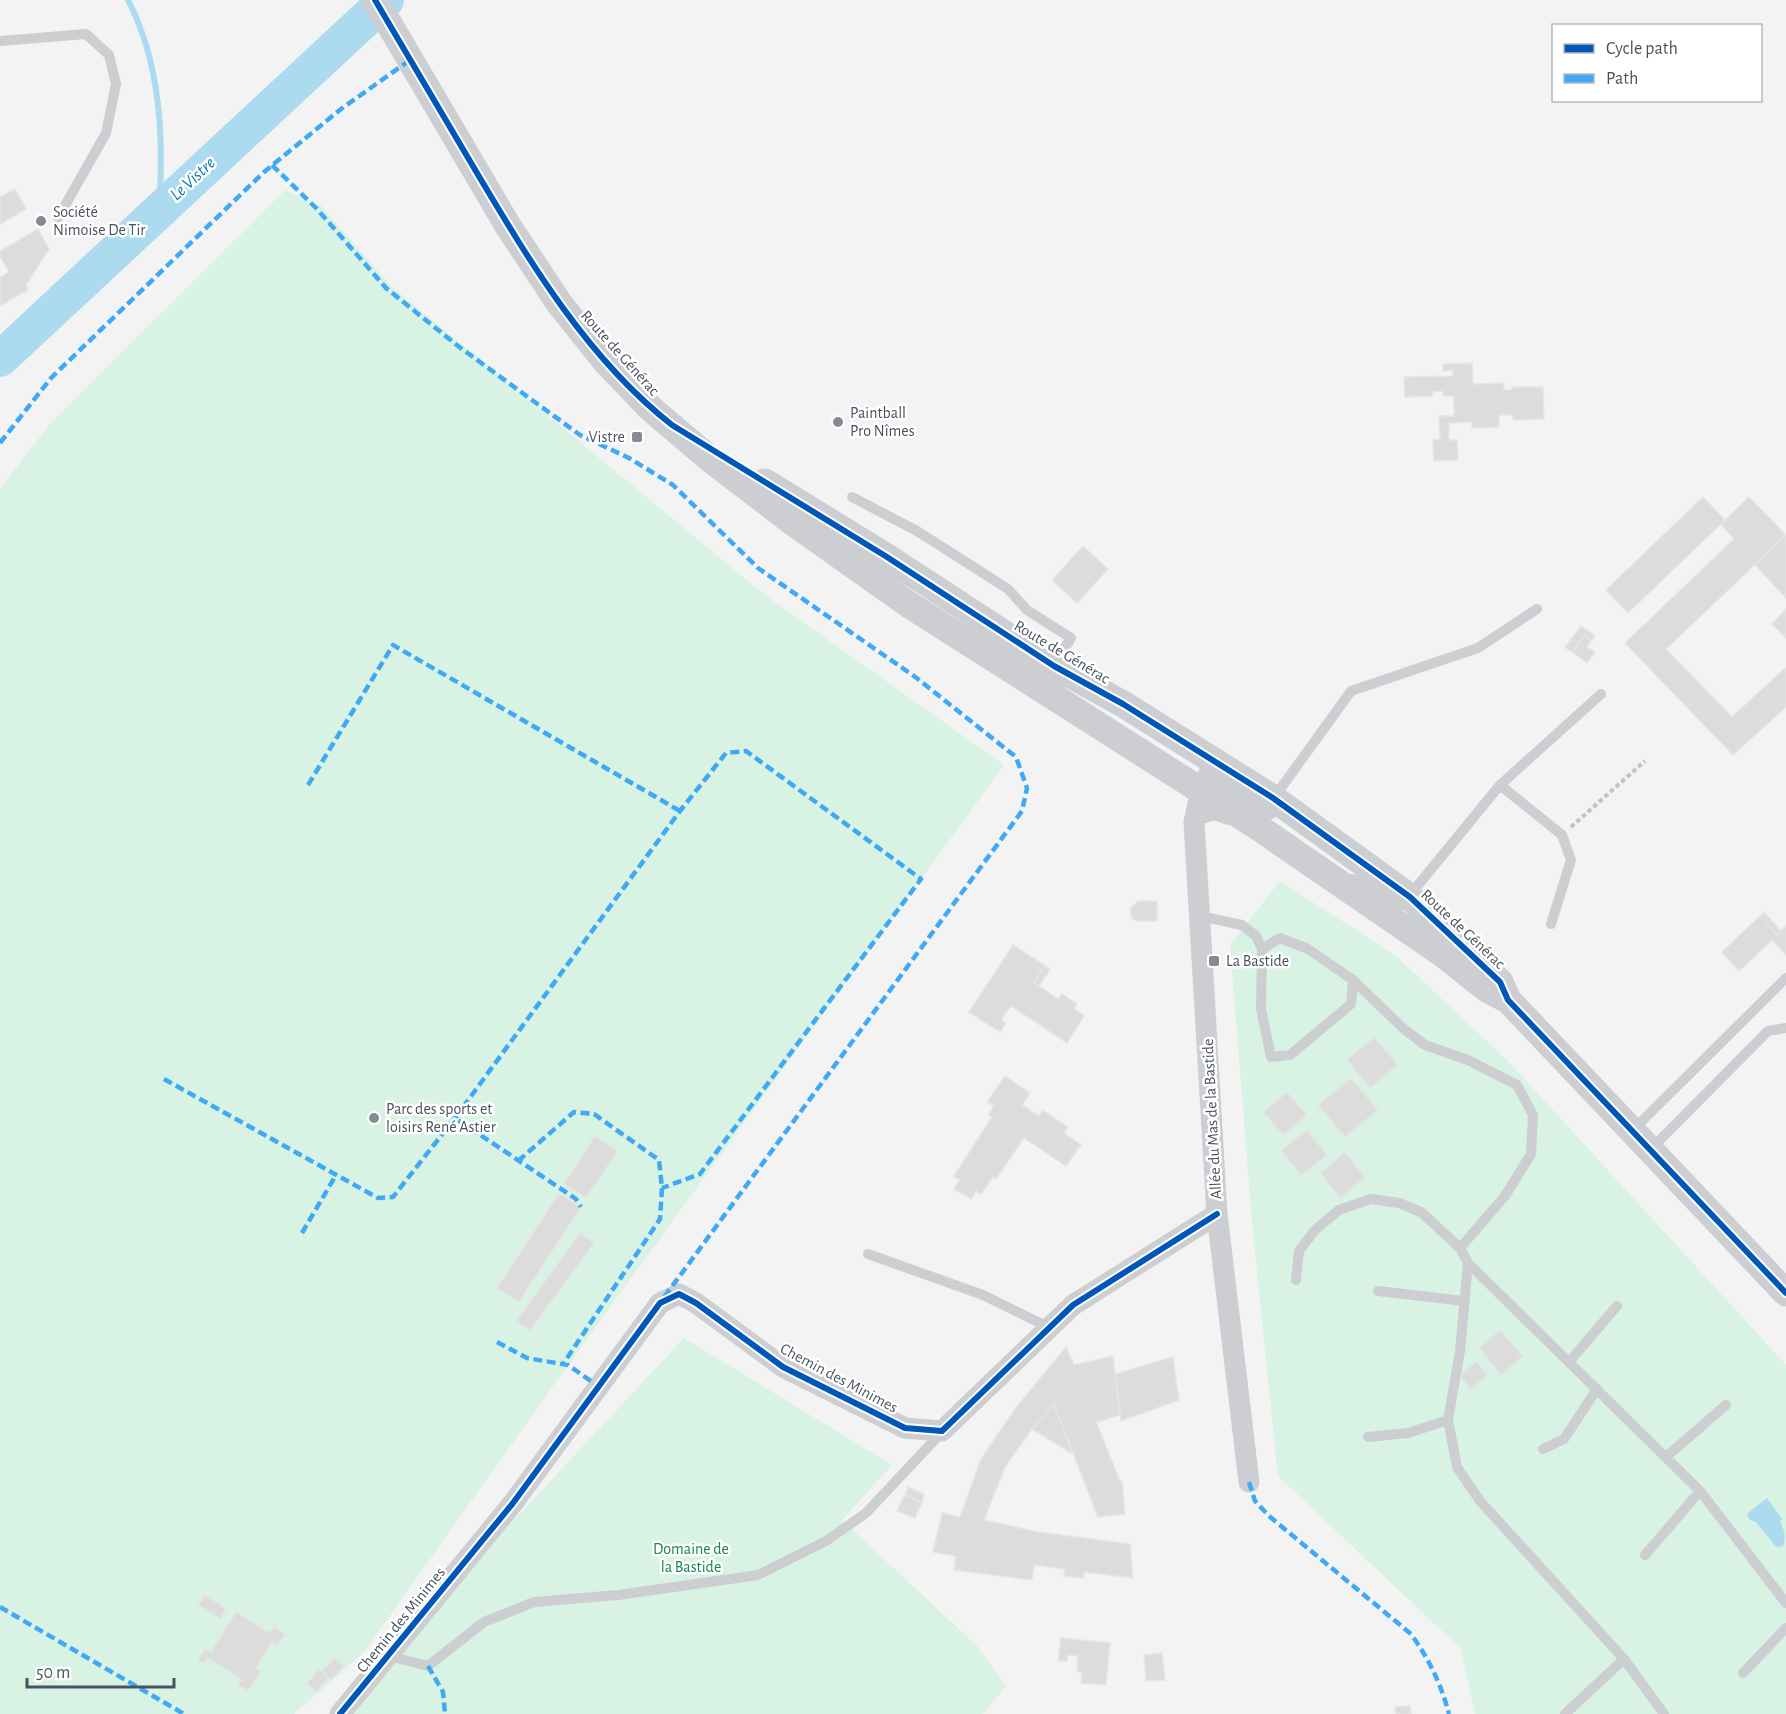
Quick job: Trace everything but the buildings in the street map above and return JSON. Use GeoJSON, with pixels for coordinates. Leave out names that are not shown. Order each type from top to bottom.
{"type":"FeatureCollection","features":[{"type":"Feature","properties":{"kind":"street","name":"Route de Générac"},"geometry":{"type":"LineString","coordinates":[[375,0],[508,226],[559,303],[607,363],[651,408],[710,459],[795,524],[952,633],[1046,678],[1123,704],[1264,811],[1327,876],[1444,955],[1488,990],[1508,1000],[1786,1293]]}},
{"type":"Feature","properties":{"kind":"street","name":"Route de Générac"},"geometry":{"type":"LineString","coordinates":[[672,424],[887,556],[1046,678],[1203,777],[1365,865],[1410,897],[1500,982],[1508,1000]]}},
{"type":"Feature","properties":{"kind":"street","name":"Allée du Mas de la Bastide"},"geometry":{"type":"LineString","coordinates":[[1203,777],[1194,822],[1217,1214],[1250,1482]]}},
{"type":"Feature","properties":{"kind":"street"},"geometry":{"type":"LineString","coordinates":[[942,1431],[1073,1305],[1217,1214]]}},
{"type":"Feature","properties":{"kind":"street","name":"Chemin des Minimes"},"geometry":{"type":"LineString","coordinates":[[340,1714],[513,1503],[660,1303],[679,1294],[696,1303],[783,1367],[905,1428],[942,1431]]}},
{"type":"Feature","properties":{"kind":"lane"},"geometry":{"type":"LineString","coordinates":[[0,41],[86,34],[109,56],[116,84],[106,133],[58,218]]}},
{"type":"Feature","properties":{"kind":"lane"},"geometry":{"type":"LineString","coordinates":[[852,497],[917,531],[1008,589],[1026,610],[1071,638],[1046,678]]}},
{"type":"Feature","properties":{"kind":"lane"},"geometry":{"type":"LineString","coordinates":[[1285,822],[1264,811],[1351,691],[1478,648],[1537,609]]}},
{"type":"Feature","properties":{"kind":"lane"},"geometry":{"type":"LineString","coordinates":[[1327,876],[1358,880],[1401,906],[1500,785],[1601,694]]}},
{"type":"Feature","properties":{"kind":"lane"},"geometry":{"type":"LineString","coordinates":[[1123,704],[1156,737]]}},
{"type":"Feature","properties":{"kind":"lane"},"geometry":{"type":"LineString","coordinates":[[1500,785],[1562,835],[1571,860],[1551,924]]}},
{"type":"Feature","properties":{"kind":"lane"},"geometry":{"type":"LineString","coordinates":[[1194,822],[1214,815],[1242,824],[1403,933],[1444,955]]}},
{"type":"Feature","properties":{"kind":"lane"},"geometry":{"type":"LineString","coordinates":[[1304,835],[1343,860],[1365,865]]}},
{"type":"Feature","properties":{"kind":"lane"},"geometry":{"type":"LineString","coordinates":[[1200,916],[1242,925],[1257,936],[1262,949],[1261,1010],[1270,1057],[1290,1055],[1352,1004],[1353,980]]}},
{"type":"Feature","properties":{"kind":"lane"},"geometry":{"type":"LineString","coordinates":[[1262,949],[1280,938],[1308,948],[1353,980],[1404,1029],[1425,1045],[1468,1060],[1517,1085],[1533,1115],[1531,1154],[1505,1196],[1460,1248]]}},
{"type":"Feature","properties":{"kind":"lane"},"geometry":{"type":"LineString","coordinates":[[1642,1140],[1786,978]]}},
{"type":"Feature","properties":{"kind":"lane"},"geometry":{"type":"LineString","coordinates":[[1642,1140],[1768,1031],[1786,1028]]}},
{"type":"Feature","properties":{"kind":"lane"},"geometry":{"type":"LineString","coordinates":[[1296,1280],[1299,1251],[1315,1230],[1339,1210],[1371,1198],[1399,1203],[1421,1212],[1460,1248],[1468,1263],[1700,1491],[1786,1603]]}},
{"type":"Feature","properties":{"kind":"lane"},"geometry":{"type":"LineString","coordinates":[[868,1254],[983,1295],[1050,1328]]}},
{"type":"Feature","properties":{"kind":"lane"},"geometry":{"type":"LineString","coordinates":[[1468,1263],[1460,1352],[1448,1420],[1457,1467],[1480,1501],[1624,1659],[1664,1714]]}},
{"type":"Feature","properties":{"kind":"lane"},"geometry":{"type":"LineString","coordinates":[[1378,1291],[1464,1302]]}},
{"type":"Feature","properties":{"kind":"lane"},"geometry":{"type":"LineString","coordinates":[[1569,1362],[1617,1306]]}},
{"type":"Feature","properties":{"kind":"lane"},"geometry":{"type":"LineString","coordinates":[[1543,1449],[1564,1438],[1597,1389]]}},
{"type":"Feature","properties":{"kind":"lane"},"geometry":{"type":"LineString","coordinates":[[1666,1457],[1726,1405]]}},
{"type":"Feature","properties":{"kind":"lane"},"geometry":{"type":"LineString","coordinates":[[1368,1437],[1408,1433],[1448,1420]]}},
{"type":"Feature","properties":{"kind":"lane"},"geometry":{"type":"LineString","coordinates":[[389,1656],[428,1665],[484,1622],[534,1602],[618,1595],[758,1575],[826,1541],[866,1513],[942,1431]]}},
{"type":"Feature","properties":{"kind":"lane"},"geometry":{"type":"LineString","coordinates":[[1645,1556],[1700,1491]]}},
{"type":"Feature","properties":{"kind":"lane"},"geometry":{"type":"LineString","coordinates":[[1743,1673],[1786,1628]]}},
{"type":"Feature","properties":{"kind":"lane"},"geometry":{"type":"LineString","coordinates":[[1565,1714],[1624,1659]]}},
{"type":"Feature","properties":{"kind":"path"},"geometry":{"type":"LineString","coordinates":[[1562,835],[1645,761]]}},
{"type":"Feature","properties":{"kind":"green space","name":"Parc des sports et loisirs René Astier"},"geometry":{"type":"Polygon","coordinates":[[[285,190],[321,206],[391,286],[765,595],[1004,765],[568,1365],[364,1652],[294,1714],[0,1714],[0,489],[48,426],[285,190]]]}},
{"type":"Feature","properties":{"kind":"green space"},"geometry":{"type":"Polygon","coordinates":[[[1280,881],[1396,956],[1509,1062],[1786,1365],[1786,1714],[1475,1714],[1461,1649],[1278,1476],[1253,1233],[1230,945],[1280,881]]]}},
{"type":"Feature","properties":{"kind":"green space","name":"Domaine de la Bastide"},"geometry":{"type":"Polygon","coordinates":[[[684,1338],[892,1465],[842,1520],[978,1647],[1006,1686],[983,1714],[333,1714],[684,1338]]]}},
{"type":"Feature","properties":{"kind":"water"},"geometry":{"type":"Polygon","coordinates":[[[1767,1498],[1782,1519],[1780,1522],[1784,1534],[1783,1546],[1776,1547],[1747,1514],[1767,1498]]]}},
{"type":"Feature","properties":{"kind":"waterway"},"geometry":{"type":"LineString","coordinates":[[128,0],[147,50],[158,103],[161,157],[159,211]]}},
{"type":"Feature","properties":{"kind":"waterway","name":"Le Vistre"},"geometry":{"type":"LineString","coordinates":[[0,359],[386,0]]}},
{"type":"Feature","properties":{"kind":"marked path"},"geometry":{"type":"LineString","coordinates":[[0,443],[51,378],[264,172],[341,109],[410,60]]}},
{"type":"Feature","properties":{"kind":"marked path"},"geometry":{"type":"LineString","coordinates":[[272,165],[317,209],[386,288],[458,346],[580,435],[629,458],[673,485],[758,568],[914,676],[1016,757],[1027,788],[1022,811],[662,1300]]}},
{"type":"Feature","properties":{"kind":"marked path"},"geometry":{"type":"LineString","coordinates":[[308,785],[393,645],[680,811]]}},
{"type":"Feature","properties":{"kind":"marked path"},"geometry":{"type":"LineString","coordinates":[[455,1118],[680,811],[726,753],[746,751],[921,879],[700,1174],[662,1188]]}},
{"type":"Feature","properties":{"kind":"marked path"},"geometry":{"type":"LineString","coordinates":[[164,1079],[378,1198],[393,1197],[455,1118],[576,1199],[581,1207]]}},
{"type":"Feature","properties":{"kind":"marked path"},"geometry":{"type":"LineString","coordinates":[[518,1161],[574,1112],[594,1114],[659,1160],[662,1188],[660,1219],[563,1364]]}},
{"type":"Feature","properties":{"kind":"marked path"},"geometry":{"type":"LineString","coordinates":[[302,1233],[336,1175]]}},
{"type":"Feature","properties":{"kind":"marked path"},"geometry":{"type":"LineString","coordinates":[[497,1342],[527,1358],[568,1365],[598,1386]]}},
{"type":"Feature","properties":{"kind":"marked path"},"geometry":{"type":"LineString","coordinates":[[1249,1482],[1255,1501],[1269,1516],[1411,1634],[1434,1672],[1449,1714]]}},
{"type":"Feature","properties":{"kind":"marked path"},"geometry":{"type":"LineString","coordinates":[[0,1607],[184,1714]]}},
{"type":"Feature","properties":{"kind":"marked path"},"geometry":{"type":"LineString","coordinates":[[428,1666],[443,1692],[445,1714]]}},
{"type":"Feature","properties":{"kind":"cycle path"},"geometry":{"type":"LineString","coordinates":[[375,0],[497,207],[540,275],[588,340],[642,399],[672,425],[887,557],[1054,666],[1123,704],[1273,798],[1410,897],[1500,982],[1508,1000],[1786,1293]]}},
{"type":"Feature","properties":{"kind":"cycle path"},"geometry":{"type":"LineString","coordinates":[[340,1714],[513,1503],[660,1303],[679,1294],[696,1303],[783,1367],[905,1428],[942,1431],[1073,1305],[1217,1214]]}},
{"type":"Feature","properties":{"kind":"place","name":"Société Nimoise De Tir"},"geometry":{"type":"Point","coordinates":[41,221]}},
{"type":"Feature","properties":{"kind":"place","name":"Paintball Pro Nîmes"},"geometry":{"type":"Point","coordinates":[838,422]}},
{"type":"Feature","properties":{"kind":"place","name":"Vistre"},"geometry":{"type":"Point","coordinates":[637,437]}},
{"type":"Feature","properties":{"kind":"place","name":"La Bastide"},"geometry":{"type":"Point","coordinates":[1214,961]}},
{"type":"Feature","properties":{"kind":"place","name":"Parc des sports et loisirs René Astier"},"geometry":{"type":"Point","coordinates":[374,1118]}}]}
